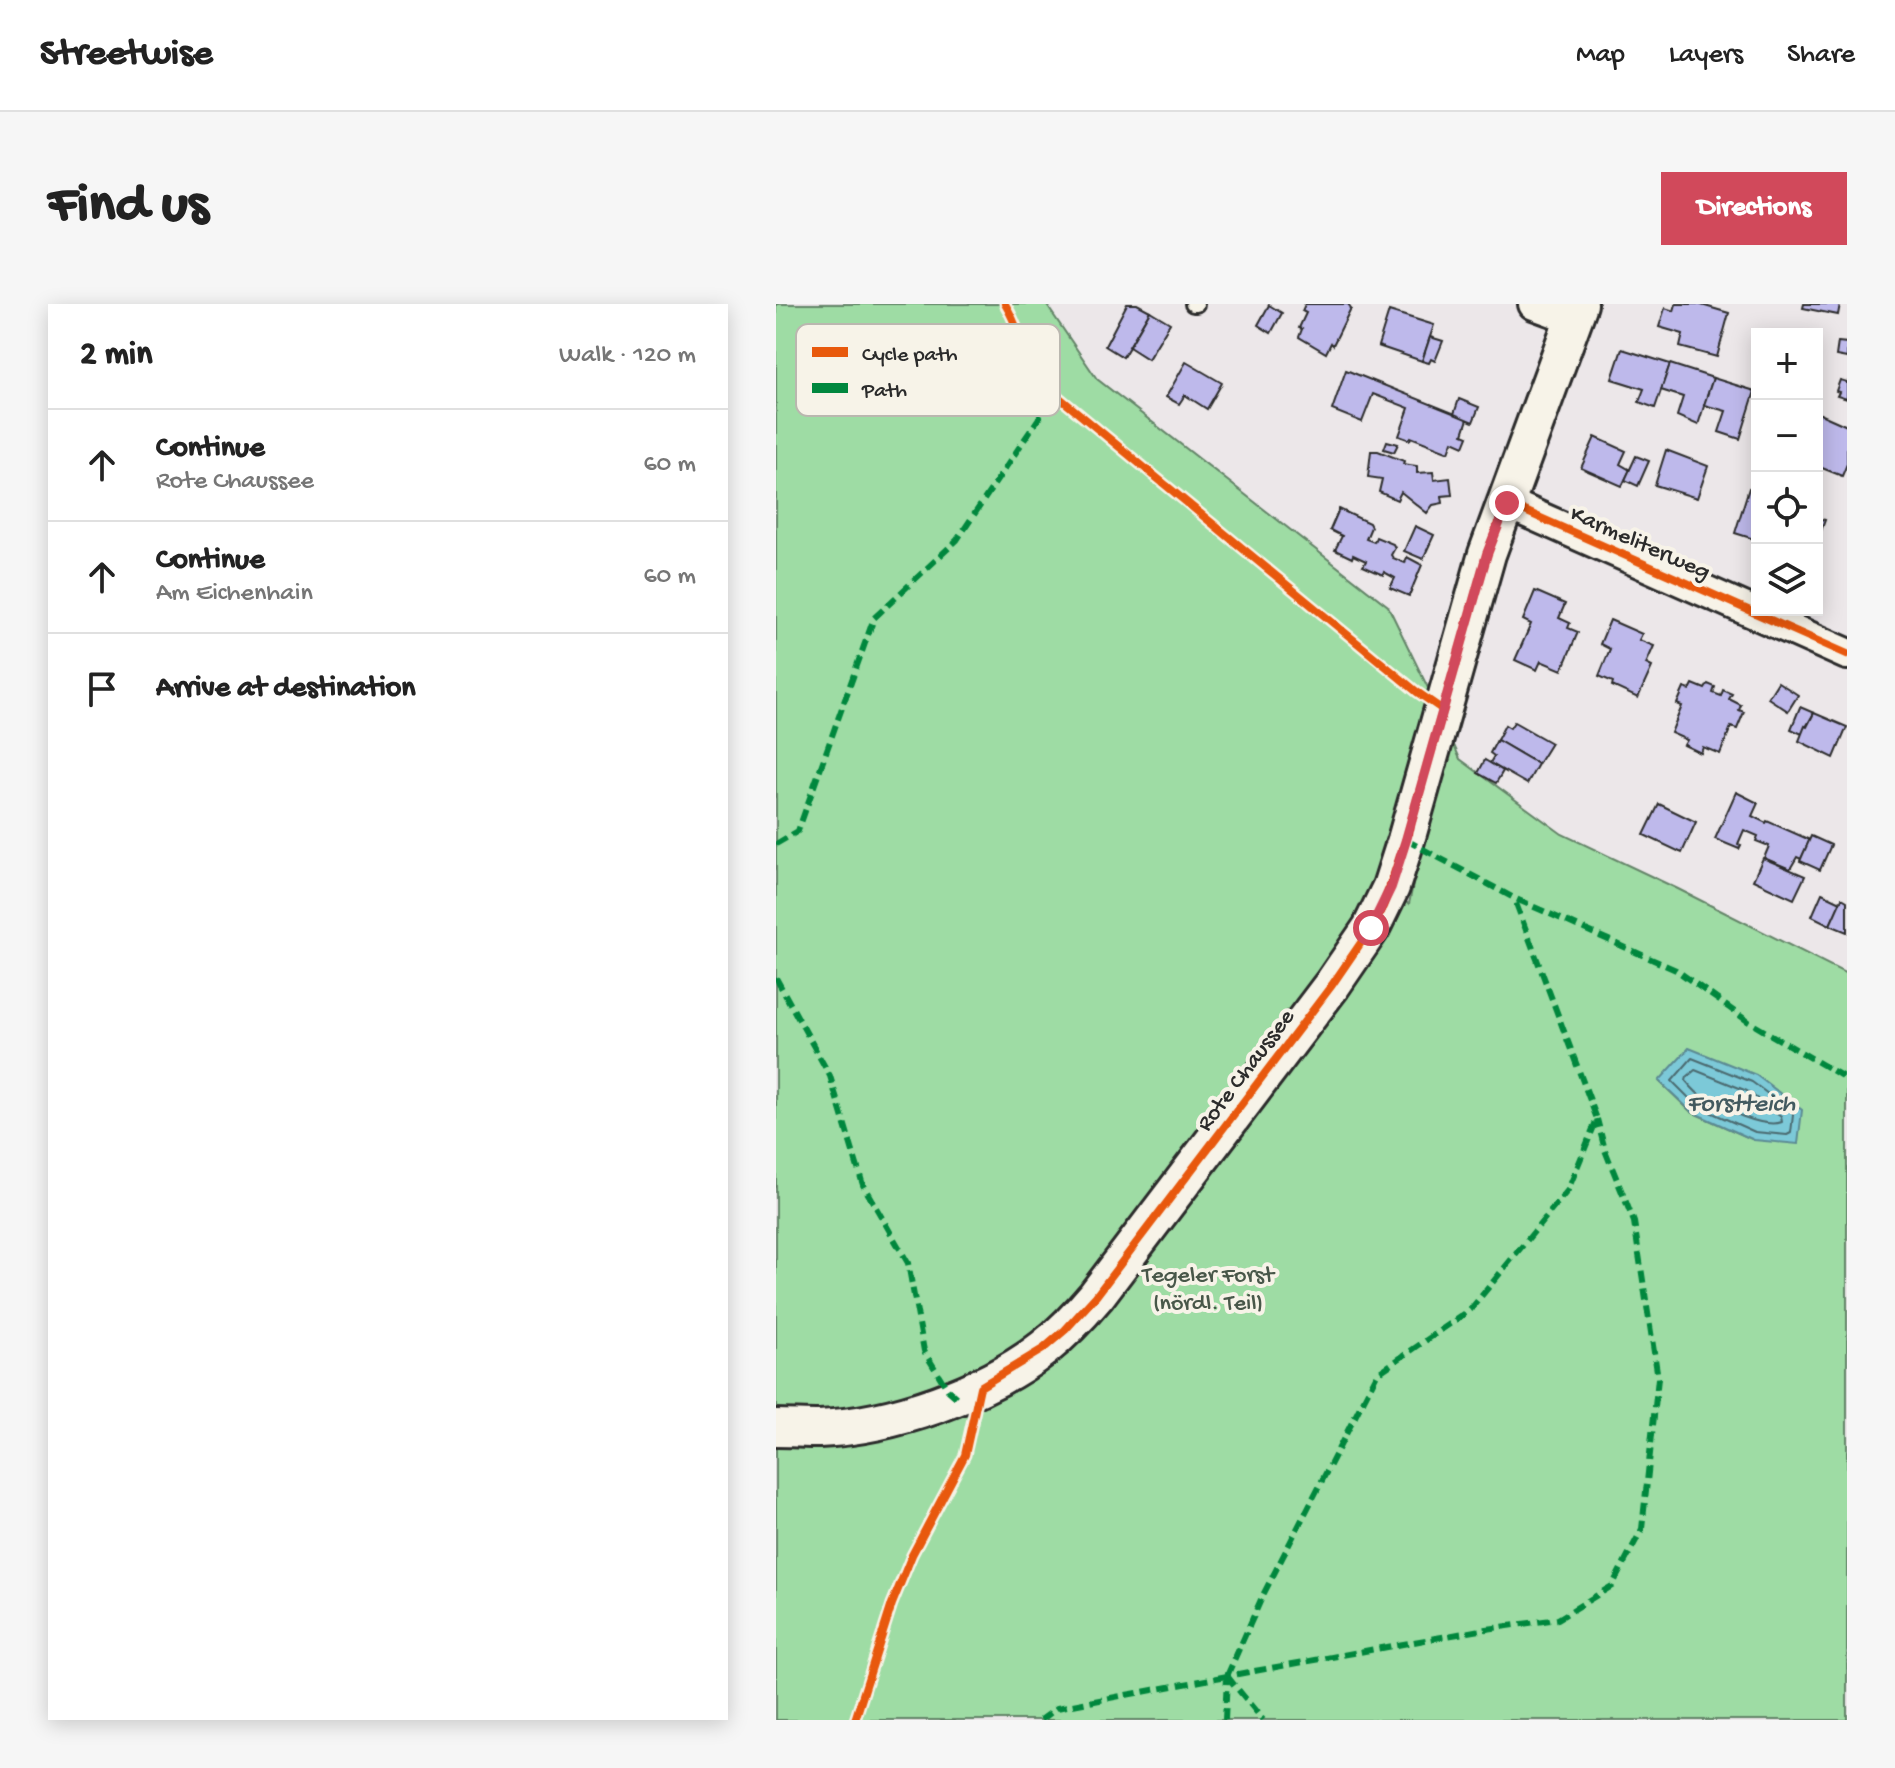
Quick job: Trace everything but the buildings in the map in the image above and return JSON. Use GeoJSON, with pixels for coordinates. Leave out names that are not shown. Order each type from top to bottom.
{"type":"FeatureCollection","features":[{"type":"Feature","properties":{"kind":"street"},"geometry":{"type":"LineString","coordinates":[[1534,304],[1577,311]]}},
{"type":"Feature","properties":{"kind":"street","name":"Rote Chaussee"},"geometry":{"type":"LineString","coordinates":[[776,1428],[821,1429],[905,1414],[980,1387],[1043,1349],[1081,1313],[1126,1258],[1332,985],[1371,928],[1391,887],[1487,554],[1577,311]]}},
{"type":"Feature","properties":{"kind":"street","name":"Karmeliterweg"},"geometry":{"type":"LineString","coordinates":[[1507,503],[1847,654]]}},
{"type":"Feature","properties":{"kind":"green space","name":"Tegeler Forst (nördl. Teil)"},"geometry":{"type":"Polygon","coordinates":[[[776,304],[1046,304],[1060,324],[796,324],[796,416],[1060,416],[1060,325],[1097,379],[1388,606],[1431,694],[1380,886],[1409,904],[1446,727],[1460,759],[1562,834],[1847,974],[1847,1720],[776,1720],[776,304]],[[1659,1081],[1691,1112],[1754,1140],[1659,1081]]]}},
{"type":"Feature","properties":{"kind":"water","name":"Forstteich"},"geometry":{"type":"Polygon","coordinates":[[[1689,1048],[1756,1075],[1802,1110],[1798,1144],[1754,1140],[1692,1112],[1659,1081],[1689,1048]]]}},
{"type":"Feature","properties":{"kind":"marked path"},"geometry":{"type":"LineString","coordinates":[[776,844],[798,831],[874,618],[957,540],[1040,416]]}},
{"type":"Feature","properties":{"kind":"marked path"},"geometry":{"type":"LineString","coordinates":[[1406,840],[1514,898],[1676,970],[1749,1022],[1847,1079]]}},
{"type":"Feature","properties":{"kind":"marked path"},"geometry":{"type":"LineString","coordinates":[[1227,1676],[1263,1595],[1377,1374],[1470,1310],[1568,1190],[1597,1119],[1514,898]]}},
{"type":"Feature","properties":{"kind":"marked path"},"geometry":{"type":"LineString","coordinates":[[776,978],[830,1076],[863,1185],[908,1263],[924,1351],[948,1390],[956,1397]]}},
{"type":"Feature","properties":{"kind":"marked path"},"geometry":{"type":"LineString","coordinates":[[1225,1720],[1227,1676],[1558,1619],[1612,1586],[1642,1529],[1658,1378],[1634,1222],[1605,1150],[1597,1119]]}},
{"type":"Feature","properties":{"kind":"marked path"},"geometry":{"type":"LineString","coordinates":[[1227,1676],[1263,1720]]}},
{"type":"Feature","properties":{"kind":"marked path"},"geometry":{"type":"LineString","coordinates":[[1041,1720],[1057,1708],[1227,1676]]}},
{"type":"Feature","properties":{"kind":"cycle path"},"geometry":{"type":"LineString","coordinates":[[1005,304],[1015,324]]}},
{"type":"Feature","properties":{"kind":"cycle path"},"geometry":{"type":"LineString","coordinates":[[1060,398],[1417,692],[1443,710]]}},
{"type":"Feature","properties":{"kind":"cycle path"},"geometry":{"type":"LineString","coordinates":[[855,1720],[892,1604],[912,1555],[965,1455],[980,1387],[1043,1349],[1096,1296],[1332,985],[1383,906],[1406,840],[1487,554],[1507,503],[1847,654]]}},
{"type":"Feature","properties":{"kind":"route"},"geometry":{"type":"LineString","coordinates":[[1371,928],[1391,887],[1487,554],[1507,503]]}}]}
